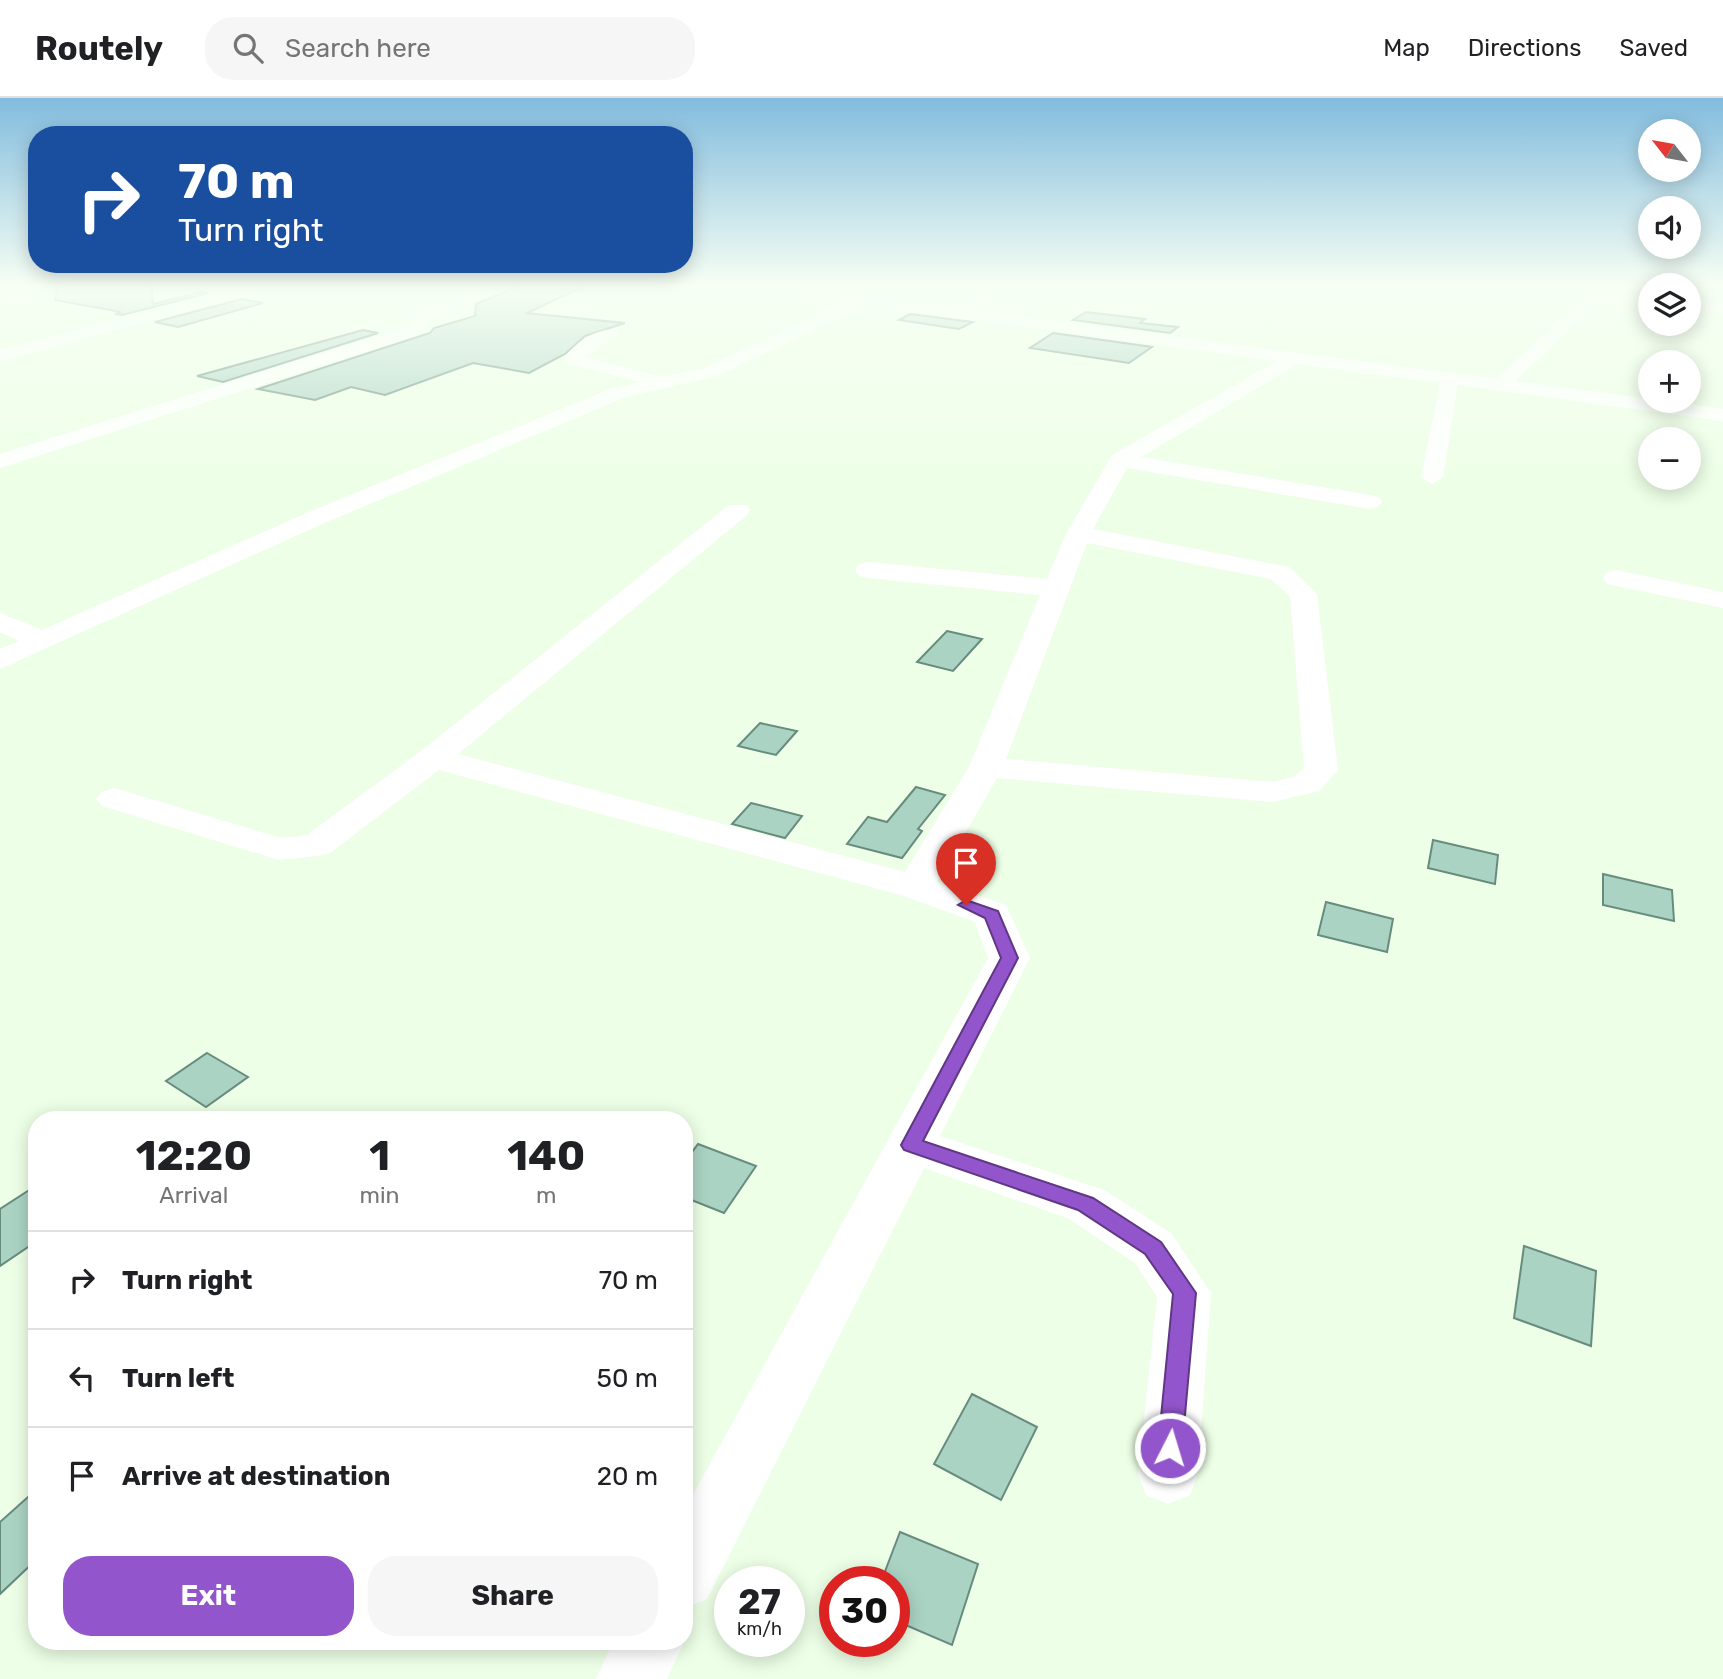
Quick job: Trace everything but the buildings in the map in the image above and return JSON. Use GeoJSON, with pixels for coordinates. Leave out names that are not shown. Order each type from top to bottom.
{"type":"FeatureCollection","features":[{"type":"Feature","properties":{"kind":"street"},"geometry":{"type":"LineString","coordinates":[[0,461],[320,360]]}},
{"type":"Feature","properties":{"kind":"street"},"geometry":{"type":"LineString","coordinates":[[574,360],[664,382]]}},
{"type":"Feature","properties":{"kind":"street"},"geometry":{"type":"LineString","coordinates":[[0,660],[320,516],[620,392],[710,372],[736,360]]}},
{"type":"Feature","properties":{"kind":"street"},"geometry":{"type":"LineString","coordinates":[[1302,360],[1723,415]]}},
{"type":"Feature","properties":{"kind":"street"},"geometry":{"type":"LineString","coordinates":[[915,887],[986,767],[1078,534],[1120,460],[1314,360]]}},
{"type":"Feature","properties":{"kind":"street"},"geometry":{"type":"LineString","coordinates":[[1499,386],[1527,360]]}},
{"type":"Feature","properties":{"kind":"street"},"geometry":{"type":"LineString","coordinates":[[1432,477],[1450,379]]}},
{"type":"Feature","properties":{"kind":"street"},"geometry":{"type":"LineString","coordinates":[[1120,460],[1370,502]]}},
{"type":"Feature","properties":{"kind":"street"},"geometry":{"type":"LineString","coordinates":[[114,799],[279,849],[317,845],[433,758],[738,510]]}},
{"type":"Feature","properties":{"kind":"street"},"geometry":{"type":"LineString","coordinates":[[986,767],[1273,792],[1307,784],[1321,770],[1303,594],[1280,573],[1078,534]]}},
{"type":"Feature","properties":{"kind":"street"},"geometry":{"type":"LineString","coordinates":[[869,569],[1057,588]]}},
{"type":"Feature","properties":{"kind":"street"},"geometry":{"type":"LineString","coordinates":[[1616,578],[1723,600]]}},
{"type":"Feature","properties":{"kind":"street"},"geometry":{"type":"LineString","coordinates":[[0,621],[41,641]]}},
{"type":"Feature","properties":{"kind":"street"},"geometry":{"type":"LineString","coordinates":[[433,758],[915,887],[992,915],[1009,958],[693,1559]]}},
{"type":"Feature","properties":{"kind":"street"},"geometry":{"type":"LineString","coordinates":[[911,1145],[1086,1204],[1153,1248],[1184,1293],[1168,1474]]}},
{"type":"Feature","properties":{"kind":"street"},"geometry":{"type":"LineString","coordinates":[[630,1679],[646,1650]]}},
{"type":"Feature","properties":{"kind":"route"},"geometry":{"type":"LineString","coordinates":[[966,905],[992,915],[1009,958],[911,1145],[1086,1204],[1153,1248],[1184,1293],[1170,1448]]}}]}
